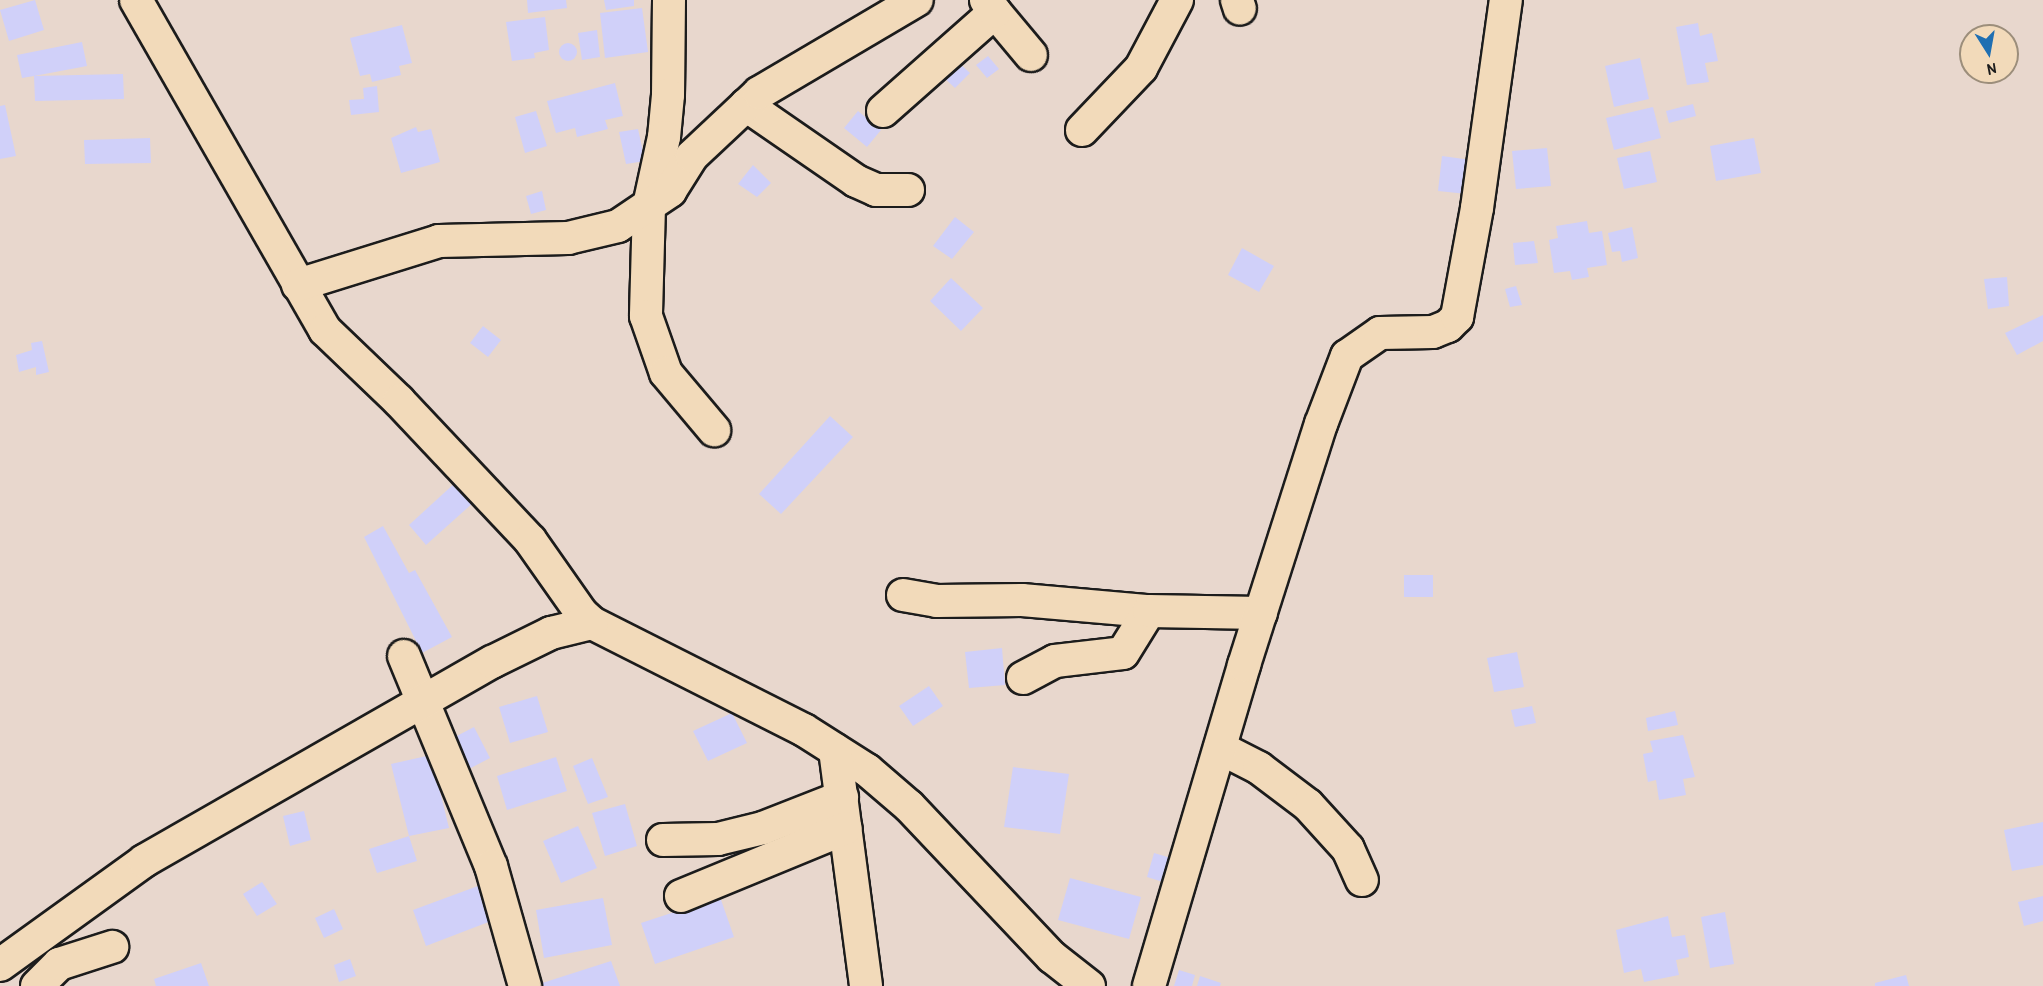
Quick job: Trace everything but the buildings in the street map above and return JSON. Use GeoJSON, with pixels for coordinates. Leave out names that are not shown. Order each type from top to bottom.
{"type":"FeatureCollection","features":[{"type":"Feature","properties":{"kind":"street"},"geometry":{"type":"LineString","coordinates":[[136,0],[325,330],[399,401],[530,540],[566,594],[592,623],[730,690],[835,750],[909,806],[993,898],[1052,957],[1089,986]]}},
{"type":"Feature","properties":{"kind":"street"},"geometry":{"type":"LineString","coordinates":[[669,0],[666,116],[649,206],[646,316],[666,373],[714,430]]}},
{"type":"Feature","properties":{"kind":"street"},"geometry":{"type":"LineString","coordinates":[[298,285],[438,240],[568,238],[618,226],[670,191],[692,156],[759,93],[917,0]]}},
{"type":"Feature","properties":{"kind":"street"},"geometry":{"type":"LineString","coordinates":[[1082,130],[1141,68],[1177,0]]}},
{"type":"Feature","properties":{"kind":"street"},"geometry":{"type":"LineString","coordinates":[[1149,986],[1321,424],[1347,356],[1380,333],[1433,332],[1448,326],[1457,317],[1475,220],[1506,0]]}},
{"type":"Feature","properties":{"kind":"street"},"geometry":{"type":"LineString","coordinates":[[883,111],[991,6],[1031,55]]}},
{"type":"Feature","properties":{"kind":"street"},"geometry":{"type":"LineString","coordinates":[[746,105],[856,182],[876,190],[908,190]]}},
{"type":"Feature","properties":{"kind":"street"},"geometry":{"type":"LineString","coordinates":[[903,595],[937,600],[1022,600],[1149,611],[1262,614]]}},
{"type":"Feature","properties":{"kind":"street"},"geometry":{"type":"LineString","coordinates":[[1023,678],[1055,661],[1124,653],[1149,611]]}},
{"type":"Feature","properties":{"kind":"street"},"geometry":{"type":"LineString","coordinates":[[0,965],[144,861],[551,633],[592,623]]}},
{"type":"Feature","properties":{"kind":"street"},"geometry":{"type":"LineString","coordinates":[[404,657],[491,866],[525,986]]}},
{"type":"Feature","properties":{"kind":"street"},"geometry":{"type":"LineString","coordinates":[[1220,748],[1259,768],[1308,805],[1348,849],[1362,880]]}},
{"type":"Feature","properties":{"kind":"street"},"geometry":{"type":"LineString","coordinates":[[835,750],[866,986]]}},
{"type":"Feature","properties":{"kind":"street"},"geometry":{"type":"LineString","coordinates":[[663,840],[718,839],[763,828],[842,798]]}},
{"type":"Feature","properties":{"kind":"street"},"geometry":{"type":"LineString","coordinates":[[681,896],[846,828]]}},
{"type":"Feature","properties":{"kind":"street"},"geometry":{"type":"LineString","coordinates":[[38,986],[59,964],[112,947]]}}]}
